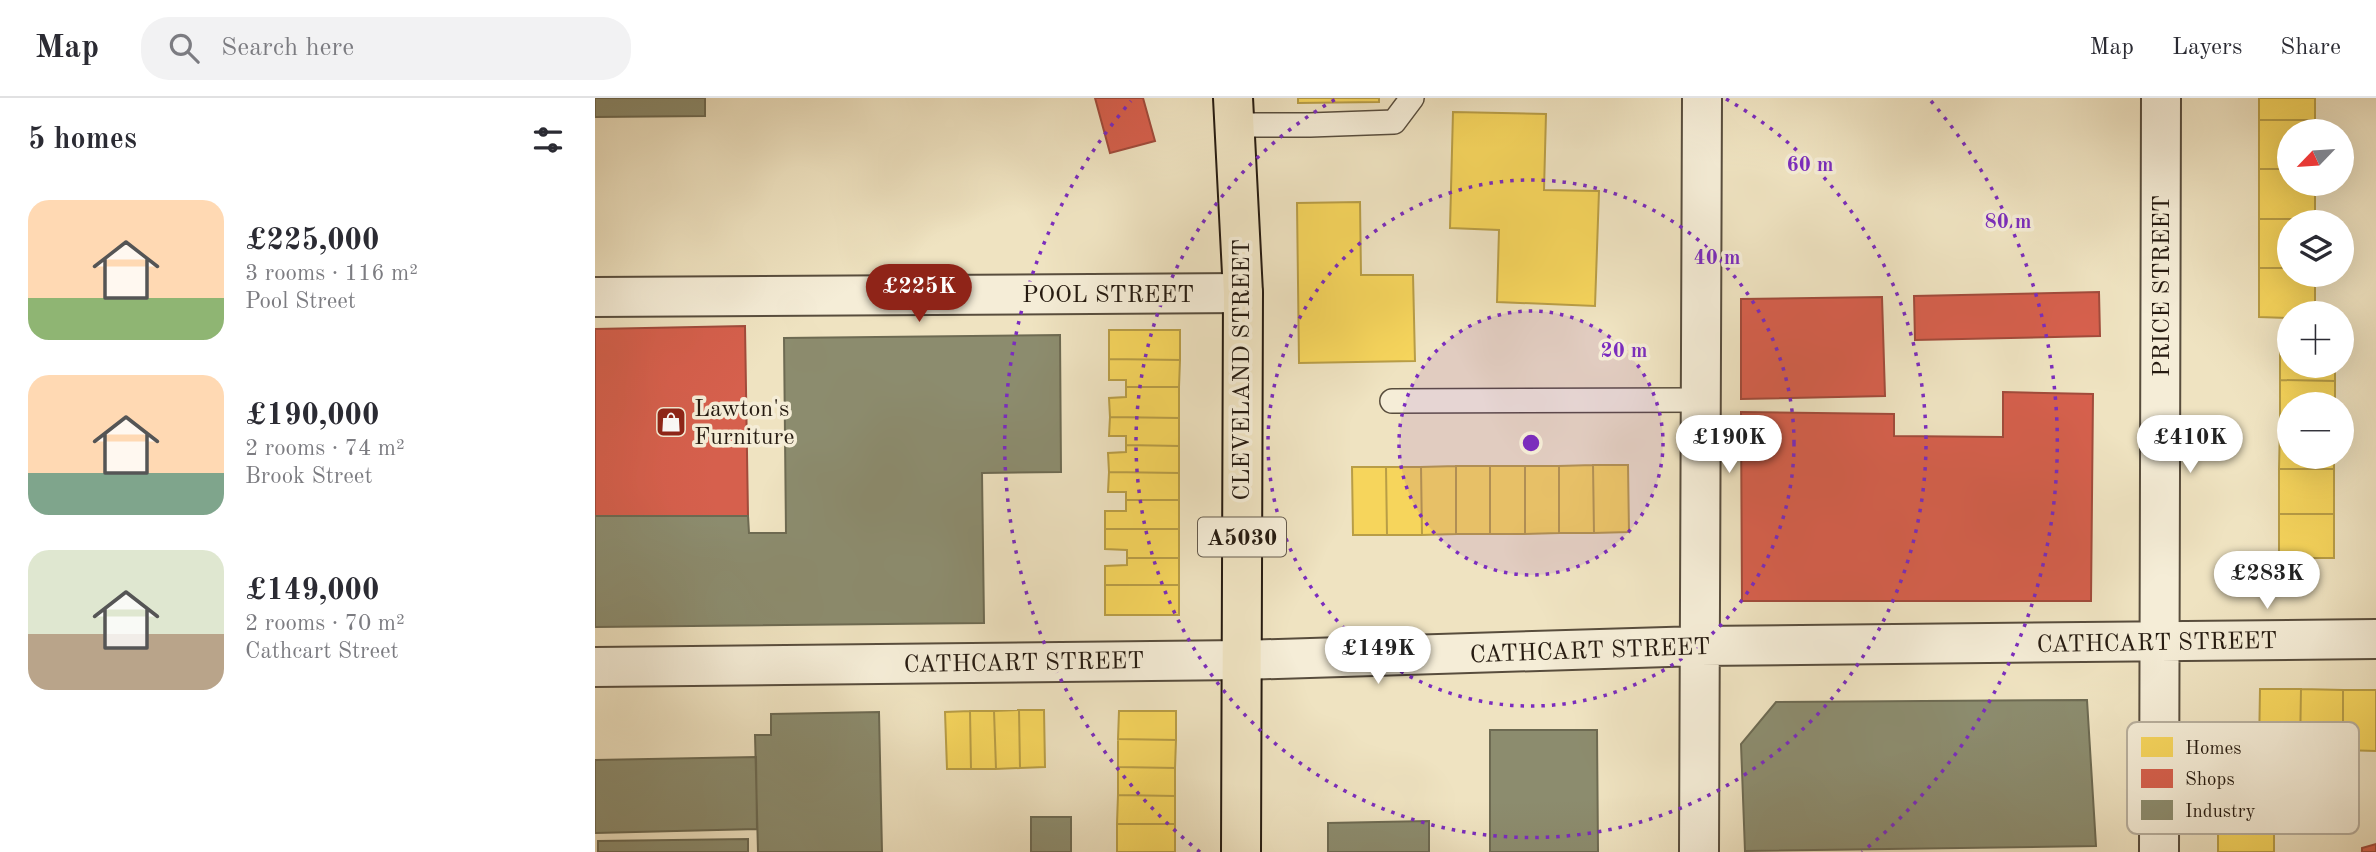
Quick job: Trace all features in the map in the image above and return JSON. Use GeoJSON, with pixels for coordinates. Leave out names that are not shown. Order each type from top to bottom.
{"type":"FeatureCollection","features":[{"type":"Feature","properties":{"kind":"main road","name":"CLEVELAND STREET"},"geometry":{"type":"LineString","coordinates":[[1234,111],[1243,293],[1241,852]]}},
{"type":"Feature","properties":{"kind":"street"},"geometry":{"type":"LineString","coordinates":[[1699,852],[1702,98]]}},
{"type":"Feature","properties":{"kind":"street","name":"PRICE STREET"},"geometry":{"type":"LineString","coordinates":[[2159,722],[2161,98]]}},
{"type":"Feature","properties":{"kind":"street","name":"POOL STREET"},"geometry":{"type":"LineString","coordinates":[[595,297],[1243,293]]}},
{"type":"Feature","properties":{"kind":"street","name":"CATHCART STREET"},"geometry":{"type":"LineString","coordinates":[[595,667],[1242,660],[1700,646],[2376,639]]}},
{"type":"Feature","properties":{"kind":"street","name":"PRICE STREET"},"geometry":{"type":"LineString","coordinates":[[2159,834],[2159,852]]}},
{"type":"Feature","properties":{"kind":"lane"},"geometry":{"type":"LineString","coordinates":[[1234,111],[1310,125],[1394,122],[1412,98]]}},
{"type":"Feature","properties":{"kind":"lane"},"geometry":{"type":"LineString","coordinates":[[1392,401],[1699,400]]}},
{"type":"Feature","properties":{"kind":"building: Homes"},"geometry":{"type":"Polygon","coordinates":[[[1298,98],[1379,98],[1379,102],[1298,103],[1298,98]]]}},
{"type":"Feature","properties":{"kind":"building: Homes"},"geometry":{"type":"Polygon","coordinates":[[[2259,98],[2315,98],[2315,119],[2259,120],[2259,98]]]}},
{"type":"Feature","properties":{"kind":"building: Homes"},"geometry":{"type":"Polygon","coordinates":[[[1453,112],[1546,114],[1544,190],[1599,191],[1595,306],[1497,302],[1499,230],[1450,228],[1453,112]]]}},
{"type":"Feature","properties":{"kind":"building: Homes"},"geometry":{"type":"Polygon","coordinates":[[[2259,120],[2277,120],[2277,169],[2259,169],[2259,120]]]}},
{"type":"Feature","properties":{"kind":"building: Homes"},"geometry":{"type":"Polygon","coordinates":[[[2259,169],[2277,169],[2277,196],[2315,196],[2315,210],[2277,210],[2277,219],[2259,219],[2259,169]]]}},
{"type":"Feature","properties":{"kind":"building: Homes"},"geometry":{"type":"Polygon","coordinates":[[[1360,202],[1361,275],[1413,275],[1415,361],[1299,363],[1297,203],[1360,202]]]}},
{"type":"Feature","properties":{"kind":"building: Homes"},"geometry":{"type":"Polygon","coordinates":[[[2259,219],[2277,219],[2277,268],[2259,268],[2259,219]]]}},
{"type":"Feature","properties":{"kind":"building: Homes"},"geometry":{"type":"Polygon","coordinates":[[[2259,268],[2277,268],[2277,287],[2315,287],[2315,301],[2277,301],[2277,318],[2259,317],[2259,268]]]}},
{"type":"Feature","properties":{"kind":"building: Homes"},"geometry":{"type":"Polygon","coordinates":[[[1109,330],[1180,330],[1180,360],[1109,359],[1109,330]]]}},
{"type":"Feature","properties":{"kind":"building: Homes"},"geometry":{"type":"Polygon","coordinates":[[[1109,359],[1180,360],[1179,387],[1126,387],[1126,380],[1109,380],[1109,359]]]}},
{"type":"Feature","properties":{"kind":"building: Homes"},"geometry":{"type":"Polygon","coordinates":[[[2280,378],[2335,378],[2335,381],[2280,378]]]}},
{"type":"Feature","properties":{"kind":"building: Homes"},"geometry":{"type":"Polygon","coordinates":[[[2280,380],[2335,381],[2335,392],[2280,392],[2280,380]]]}},
{"type":"Feature","properties":{"kind":"building: Homes"},"geometry":{"type":"Polygon","coordinates":[[[1126,387],[1179,387],[1179,418],[1110,417],[1109,398],[1126,397],[1126,387]]]}},
{"type":"Feature","properties":{"kind":"building: Homes"},"geometry":{"type":"Polygon","coordinates":[[[1110,417],[1179,418],[1179,446],[1126,445],[1126,436],[1109,436],[1110,417]]]}},
{"type":"Feature","properties":{"kind":"building: Homes"},"geometry":{"type":"Polygon","coordinates":[[[1126,445],[1179,446],[1179,473],[1109,472],[1108,453],[1126,452],[1126,445]]]}},
{"type":"Feature","properties":{"kind":"building: Homes"},"geometry":{"type":"Polygon","coordinates":[[[1593,465],[1594,533],[1559,533],[1559,466],[1593,465]]]}},
{"type":"Feature","properties":{"kind":"building: Homes"},"geometry":{"type":"Polygon","coordinates":[[[1593,465],[1628,465],[1629,532],[1594,533],[1593,465]]]}},
{"type":"Feature","properties":{"kind":"building: Homes"},"geometry":{"type":"Polygon","coordinates":[[[1456,466],[1490,466],[1490,534],[1456,534],[1456,466]]]}},
{"type":"Feature","properties":{"kind":"building: Homes"},"geometry":{"type":"Polygon","coordinates":[[[1456,466],[1456,534],[1422,535],[1421,467],[1456,466]]]}},
{"type":"Feature","properties":{"kind":"building: Homes"},"geometry":{"type":"Polygon","coordinates":[[[1490,466],[1525,466],[1525,534],[1490,534],[1490,466]]]}},
{"type":"Feature","properties":{"kind":"building: Homes"},"geometry":{"type":"Polygon","coordinates":[[[1525,466],[1559,466],[1559,533],[1525,534],[1525,466]]]}},
{"type":"Feature","properties":{"kind":"building: Homes"},"geometry":{"type":"Polygon","coordinates":[[[1352,467],[1386,467],[1387,535],[1353,535],[1352,467]]]}},
{"type":"Feature","properties":{"kind":"building: Homes"},"geometry":{"type":"Polygon","coordinates":[[[1386,467],[1421,467],[1422,535],[1387,535],[1386,467]]]}},
{"type":"Feature","properties":{"kind":"building: Homes"},"geometry":{"type":"Polygon","coordinates":[[[2279,469],[2334,469],[2334,514],[2279,514],[2279,469]]]}},
{"type":"Feature","properties":{"kind":"building: Homes"},"geometry":{"type":"Polygon","coordinates":[[[1109,472],[1179,473],[1179,500],[1126,500],[1126,492],[1108,492],[1109,472]]]}},
{"type":"Feature","properties":{"kind":"building: Homes"},"geometry":{"type":"Polygon","coordinates":[[[1126,500],[1179,500],[1179,529],[1105,529],[1105,511],[1126,511],[1126,500]]]}},
{"type":"Feature","properties":{"kind":"building: Homes"},"geometry":{"type":"Polygon","coordinates":[[[2279,514],[2334,514],[2334,558],[2279,558],[2279,514]]]}},
{"type":"Feature","properties":{"kind":"building: Homes"},"geometry":{"type":"Polygon","coordinates":[[[1105,529],[1179,529],[1179,558],[1127,558],[1127,550],[1105,549],[1105,529]]]}},
{"type":"Feature","properties":{"kind":"building: Homes"},"geometry":{"type":"Polygon","coordinates":[[[1127,558],[1179,558],[1179,585],[1105,585],[1105,566],[1127,565],[1127,558]]]}},
{"type":"Feature","properties":{"kind":"building: Homes"},"geometry":{"type":"Polygon","coordinates":[[[1105,585],[1179,585],[1179,615],[1105,615],[1105,585]]]}},
{"type":"Feature","properties":{"kind":"building: Homes"},"geometry":{"type":"Polygon","coordinates":[[[2260,689],[2301,689],[2300,722],[2259,722],[2260,689]]]}},
{"type":"Feature","properties":{"kind":"building: Homes"},"geometry":{"type":"Polygon","coordinates":[[[2301,689],[2343,690],[2343,722],[2300,722],[2301,689]]]}},
{"type":"Feature","properties":{"kind":"building: Homes"},"geometry":{"type":"Polygon","coordinates":[[[2343,690],[2376,690],[2376,751],[2359,750],[2359,722],[2343,722],[2343,690]]]}},
{"type":"Feature","properties":{"kind":"building: Homes"},"geometry":{"type":"Polygon","coordinates":[[[1019,710],[1044,710],[1045,767],[1020,768],[1019,710]]]}},
{"type":"Feature","properties":{"kind":"building: Homes"},"geometry":{"type":"Polygon","coordinates":[[[1019,710],[1020,768],[996,769],[994,711],[1019,710]]]}},
{"type":"Feature","properties":{"kind":"building: Homes"},"geometry":{"type":"Polygon","coordinates":[[[970,711],[971,769],[947,769],[945,712],[970,711]]]}},
{"type":"Feature","properties":{"kind":"building: Homes"},"geometry":{"type":"Polygon","coordinates":[[[970,711],[994,711],[996,769],[971,769],[970,711]]]}},
{"type":"Feature","properties":{"kind":"building: Homes"},"geometry":{"type":"Polygon","coordinates":[[[1119,711],[1176,711],[1176,740],[1118,739],[1119,711]]]}},
{"type":"Feature","properties":{"kind":"building: Homes"},"geometry":{"type":"Polygon","coordinates":[[[1118,739],[1176,740],[1175,768],[1118,767],[1118,739]]]}},
{"type":"Feature","properties":{"kind":"building: Homes"},"geometry":{"type":"Polygon","coordinates":[[[1118,767],[1175,768],[1175,796],[1118,795],[1118,767]]]}},
{"type":"Feature","properties":{"kind":"building: Homes"},"geometry":{"type":"Polygon","coordinates":[[[1118,795],[1175,796],[1175,824],[1117,824],[1118,795]]]}},
{"type":"Feature","properties":{"kind":"building: Homes"},"geometry":{"type":"Polygon","coordinates":[[[1117,824],[1175,824],[1175,852],[1117,852],[1117,824]]]}},
{"type":"Feature","properties":{"kind":"building: Homes"},"geometry":{"type":"Polygon","coordinates":[[[2218,834],[2274,834],[2274,852],[2218,852],[2218,834]]]}},
{"type":"Feature","properties":{"kind":"building: Shops"},"geometry":{"type":"Polygon","coordinates":[[[1095,98],[1143,98],[1155,141],[1110,153],[1095,98]]]}},
{"type":"Feature","properties":{"kind":"building: Shops"},"geometry":{"type":"Polygon","coordinates":[[[2099,292],[2100,336],[1915,340],[1914,296],[2099,292]]]}},
{"type":"Feature","properties":{"kind":"building: Shops"},"geometry":{"type":"Polygon","coordinates":[[[1882,297],[1885,396],[1741,399],[1741,299],[1882,297]]]}},
{"type":"Feature","properties":{"kind":"building: Shops","name":"Lawton's Furniture"},"geometry":{"type":"Polygon","coordinates":[[[745,326],[748,516],[595,516],[595,329],[745,326]]]}},
{"type":"Feature","properties":{"kind":"building: Shops"},"geometry":{"type":"Polygon","coordinates":[[[2003,392],[2093,394],[2091,601],[1742,601],[1741,412],[1894,414],[1894,436],[2003,437],[2003,392]]]}},
{"type":"Feature","properties":{"kind":"building: Shops"},"geometry":{"type":"Polygon","coordinates":[[[2376,844],[2376,852],[2362,852],[2362,848],[2376,844]]]}},
{"type":"Feature","properties":{"kind":"building: Industry"},"geometry":{"type":"Polygon","coordinates":[[[595,98],[705,98],[705,116],[595,117],[595,98]]]}},
{"type":"Feature","properties":{"kind":"building: Industry"},"geometry":{"type":"Polygon","coordinates":[[[1060,335],[1061,472],[982,473],[984,623],[595,627],[595,516],[748,516],[749,533],[786,533],[784,338],[1060,335]]]}},
{"type":"Feature","properties":{"kind":"building: Industry"},"geometry":{"type":"Polygon","coordinates":[[[2087,700],[2096,846],[1745,851],[1741,744],[1776,702],[2087,700]]]}},
{"type":"Feature","properties":{"kind":"building: Industry"},"geometry":{"type":"Polygon","coordinates":[[[879,712],[882,852],[758,852],[755,735],[771,735],[771,714],[879,712]]]}},
{"type":"Feature","properties":{"kind":"building: Industry"},"geometry":{"type":"Polygon","coordinates":[[[1490,730],[1597,730],[1598,852],[1490,852],[1490,730]]]}},
{"type":"Feature","properties":{"kind":"building: Industry"},"geometry":{"type":"Polygon","coordinates":[[[756,757],[757,829],[595,833],[595,760],[756,757]]]}},
{"type":"Feature","properties":{"kind":"building: Industry"},"geometry":{"type":"Polygon","coordinates":[[[1031,817],[1071,817],[1071,852],[1031,852],[1031,817]]]}},
{"type":"Feature","properties":{"kind":"building: Industry"},"geometry":{"type":"Polygon","coordinates":[[[1429,821],[1429,852],[1328,852],[1328,823],[1429,821]]]}},
{"type":"Feature","properties":{"kind":"building: Industry"},"geometry":{"type":"Polygon","coordinates":[[[748,839],[748,852],[598,852],[598,841],[748,839]]]}},
{"type":"Feature","properties":{"kind":"place","name":"Lawton's Furniture"},"geometry":{"type":"Point","coordinates":[671,422]}}]}
